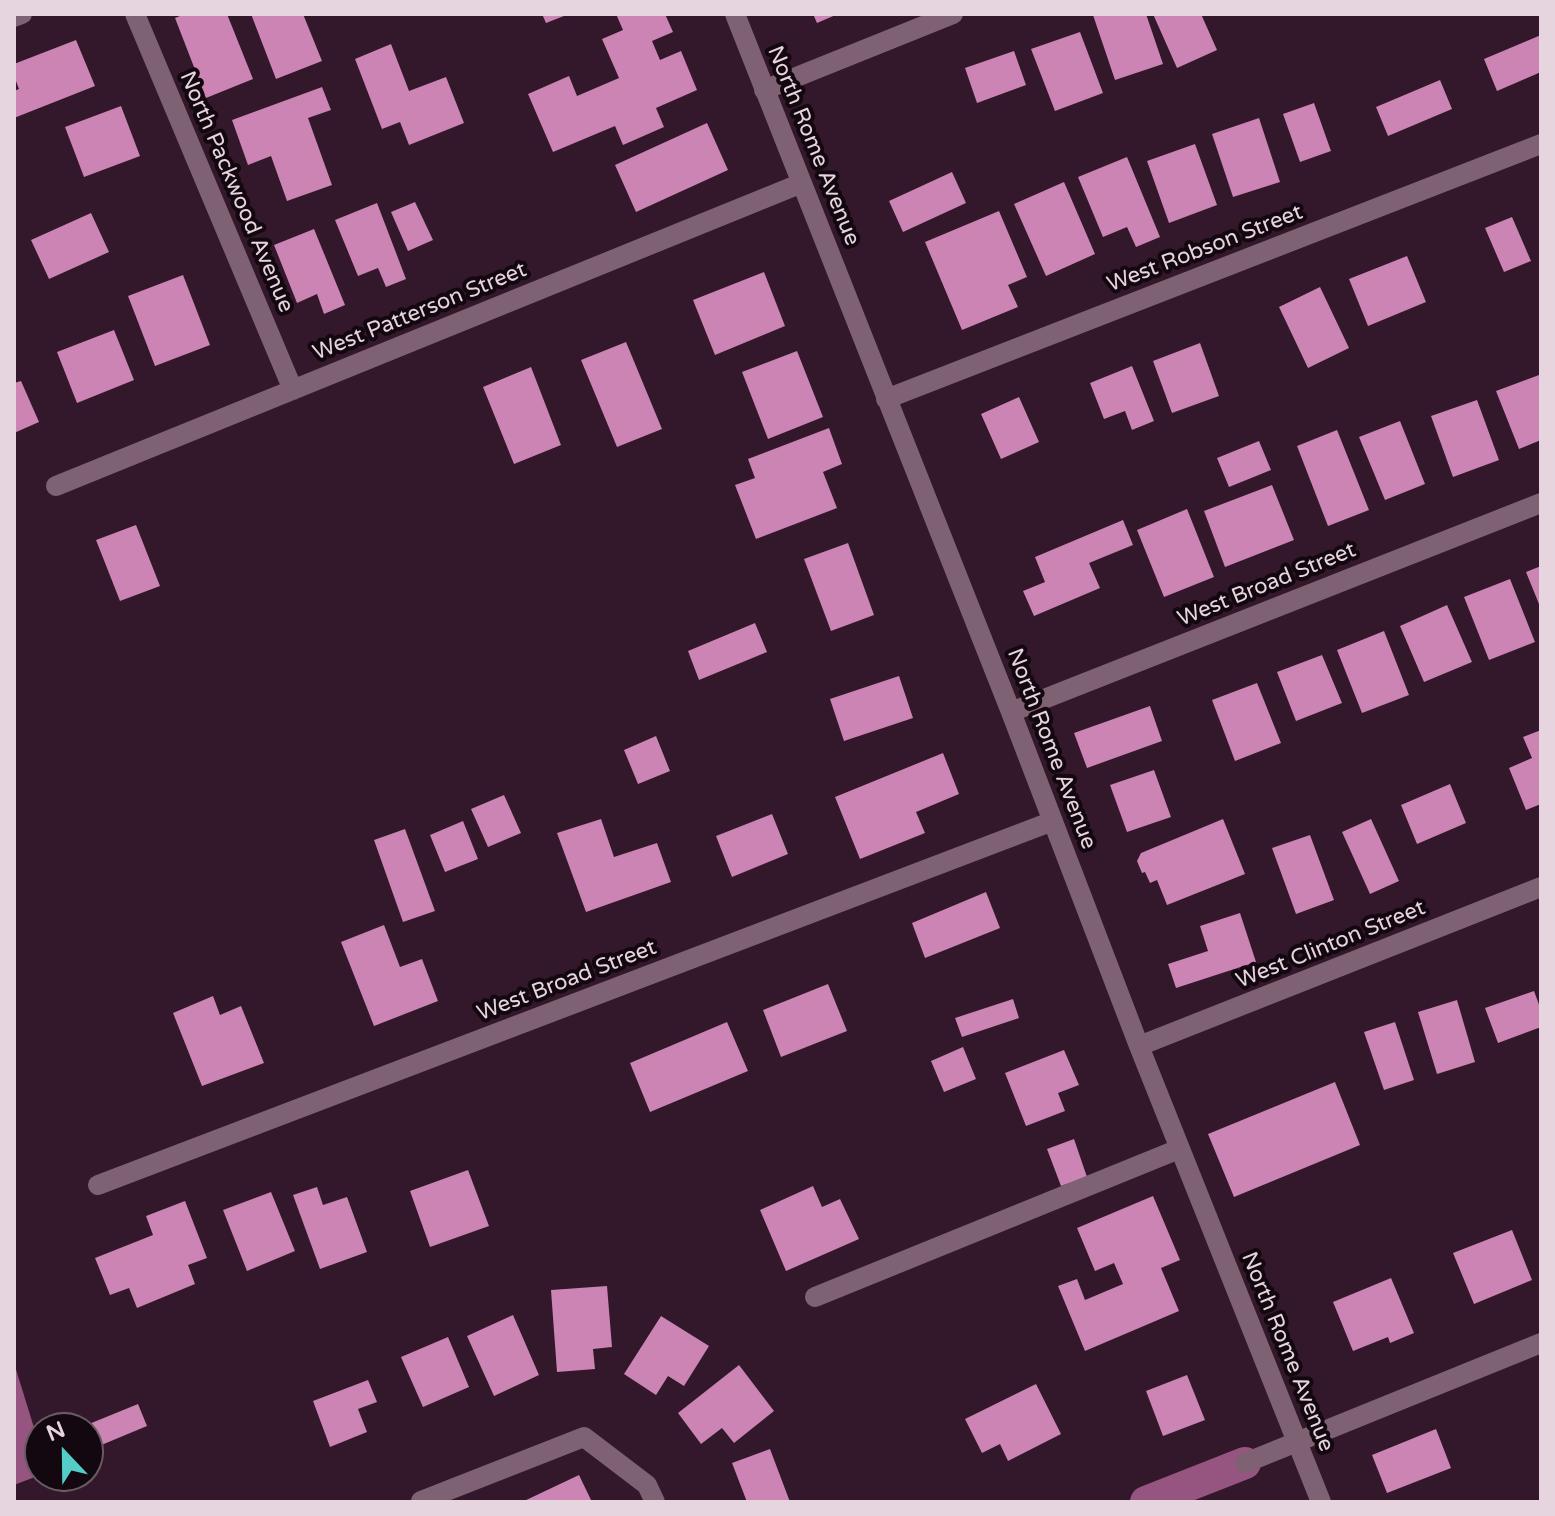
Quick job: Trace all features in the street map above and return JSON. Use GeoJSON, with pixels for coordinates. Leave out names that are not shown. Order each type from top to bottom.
{"type":"FeatureCollection","features":[{"type":"Feature","properties":{"kind":"street"},"geometry":{"type":"LineString","coordinates":[[14,17],[22,14]]}},
{"type":"Feature","properties":{"kind":"street","name":"North Packwood Avenue"},"geometry":{"type":"LineString","coordinates":[[135,14],[293,390]]}},
{"type":"Feature","properties":{"kind":"street","name":"North Rome Avenue"},"geometry":{"type":"LineString","coordinates":[[735,14],[1011,712],[1179,1149],[1321,1502]]}},
{"type":"Feature","properties":{"kind":"street"},"geometry":{"type":"LineString","coordinates":[[764,90],[953,14]]}},
{"type":"Feature","properties":{"kind":"street","name":"West Robson Street"},"geometry":{"type":"LineString","coordinates":[[886,399],[1541,144]]}},
{"type":"Feature","properties":{"kind":"street","name":"West Patterson Street"},"geometry":{"type":"LineString","coordinates":[[56,486],[802,183]]}},
{"type":"Feature","properties":{"kind":"street","name":"West Broad Street"},"geometry":{"type":"LineString","coordinates":[[1011,712],[1541,503]]}},
{"type":"Feature","properties":{"kind":"street","name":"West Broad Street"},"geometry":{"type":"LineString","coordinates":[[98,1185],[1053,821]]}},
{"type":"Feature","properties":{"kind":"street","name":"West Clinton Street"},"geometry":{"type":"LineString","coordinates":[[1139,1046],[1541,887]]}},
{"type":"Feature","properties":{"kind":"street"},"geometry":{"type":"LineString","coordinates":[[815,1297],[1179,1149]]}},
{"type":"Feature","properties":{"kind":"street"},"geometry":{"type":"LineString","coordinates":[[1245,1463],[1541,1343]]}},
{"type":"Feature","properties":{"kind":"street"},"geometry":{"type":"LineString","coordinates":[[421,1501],[584,1437],[647,1485],[655,1502]]}},
{"type":"Feature","properties":{"kind":"shaded area"},"geometry":{"type":"Polygon","coordinates":[[[14,1363],[29,1412],[24,1412],[24,1481],[14,1485],[14,1363]]]}},
{"type":"Feature","properties":{"kind":"building"},"geometry":{"type":"Polygon","coordinates":[[[185,14],[227,14],[253,79],[206,98],[175,18],[185,14]]]}},
{"type":"Feature","properties":{"kind":"building"},"geometry":{"type":"Polygon","coordinates":[[[251,14],[303,14],[322,61],[276,79],[251,14]]]}},
{"type":"Feature","properties":{"kind":"building"},"geometry":{"type":"Polygon","coordinates":[[[542,14],[569,14],[546,23],[542,14]]]}},
{"type":"Feature","properties":{"kind":"building"},"geometry":{"type":"Polygon","coordinates":[[[616,14],[665,14],[673,32],[652,41],[660,60],[681,51],[697,90],[656,108],[664,127],[623,145],[615,126],[553,152],[528,94],[569,76],[577,96],[619,78],[602,39],[623,30],[616,14]]]}},
{"type":"Feature","properties":{"kind":"building"},"geometry":{"type":"Polygon","coordinates":[[[813,14],[838,14],[817,23],[813,14]]]}},
{"type":"Feature","properties":{"kind":"building"},"geometry":{"type":"Polygon","coordinates":[[[1146,14],[1163,64],[1115,80],[1093,15],[1146,14]]]}},
{"type":"Feature","properties":{"kind":"building"},"geometry":{"type":"Polygon","coordinates":[[[1153,14],[1201,14],[1217,50],[1177,68],[1153,14]]]}},
{"type":"Feature","properties":{"kind":"building"},"geometry":{"type":"Polygon","coordinates":[[[1080,32],[1103,93],[1055,111],[1031,49],[1080,32]]]}},
{"type":"Feature","properties":{"kind":"building"},"geometry":{"type":"Polygon","coordinates":[[[1541,35],[1541,72],[1497,91],[1484,59],[1541,35]]]}},
{"type":"Feature","properties":{"kind":"building"},"geometry":{"type":"Polygon","coordinates":[[[76,40],[95,86],[14,118],[14,91],[19,89],[14,64],[76,40]]]}},
{"type":"Feature","properties":{"kind":"building"},"geometry":{"type":"Polygon","coordinates":[[[391,44],[409,91],[446,77],[464,123],[409,145],[400,122],[382,129],[355,59],[391,44]]]}},
{"type":"Feature","properties":{"kind":"building"},"geometry":{"type":"Polygon","coordinates":[[[1014,51],[1026,85],[977,103],[965,68],[1014,51]]]}},
{"type":"Feature","properties":{"kind":"building"},"geometry":{"type":"Polygon","coordinates":[[[1440,80],[1452,109],[1388,136],[1376,107],[1440,80]]]}},
{"type":"Feature","properties":{"kind":"building"},"geometry":{"type":"Polygon","coordinates":[[[322,87],[331,110],[308,118],[332,185],[287,201],[271,156],[248,165],[232,120],[322,87]]]}},
{"type":"Feature","properties":{"kind":"building"},"geometry":{"type":"Polygon","coordinates":[[[1314,103],[1331,151],[1300,162],[1283,114],[1314,103]]]}},
{"type":"Feature","properties":{"kind":"building"},"geometry":{"type":"Polygon","coordinates":[[[121,106],[140,156],[84,177],[65,127],[121,106]]]}},
{"type":"Feature","properties":{"kind":"building"},"geometry":{"type":"Polygon","coordinates":[[[1259,118],[1280,182],[1233,197],[1212,134],[1259,118]]]}},
{"type":"Feature","properties":{"kind":"building"},"geometry":{"type":"Polygon","coordinates":[[[707,123],[728,170],[636,212],[615,165],[707,123]]]}},
{"type":"Feature","properties":{"kind":"building"},"geometry":{"type":"Polygon","coordinates":[[[1195,144],[1217,205],[1169,223],[1147,161],[1195,144]]]}},
{"type":"Feature","properties":{"kind":"building"},"geometry":{"type":"Polygon","coordinates":[[[1127,157],[1160,237],[1136,247],[1127,227],[1103,237],[1078,177],[1127,157]]]}},
{"type":"Feature","properties":{"kind":"building"},"geometry":{"type":"Polygon","coordinates":[[[952,172],[966,203],[903,232],[889,201],[952,172]]]}},
{"type":"Feature","properties":{"kind":"building"},"geometry":{"type":"Polygon","coordinates":[[[1064,182],[1095,254],[1046,276],[1014,204],[1064,182]]]}},
{"type":"Feature","properties":{"kind":"building"},"geometry":{"type":"Polygon","coordinates":[[[415,202],[433,240],[408,251],[391,212],[415,202]]]}},
{"type":"Feature","properties":{"kind":"building"},"geometry":{"type":"Polygon","coordinates":[[[377,203],[406,279],[386,287],[378,268],[358,276],[335,220],[377,203]]]}},
{"type":"Feature","properties":{"kind":"building"},"geometry":{"type":"Polygon","coordinates":[[[999,211],[1027,277],[1008,285],[1018,307],[962,330],[925,242],[999,211]]]}},
{"type":"Feature","properties":{"kind":"building"},"geometry":{"type":"Polygon","coordinates":[[[91,213],[109,252],[49,279],[31,240],[91,213]]]}},
{"type":"Feature","properties":{"kind":"building"},"geometry":{"type":"Polygon","coordinates":[[[1512,217],[1531,261],[1504,272],[1485,228],[1512,217]]]}},
{"type":"Feature","properties":{"kind":"building"},"geometry":{"type":"Polygon","coordinates":[[[314,229],[345,305],[324,314],[317,294],[297,303],[274,245],[314,229]]]}},
{"type":"Feature","properties":{"kind":"building"},"geometry":{"type":"Polygon","coordinates":[[[1407,256],[1426,302],[1368,326],[1349,279],[1407,256]]]}},
{"type":"Feature","properties":{"kind":"building"},"geometry":{"type":"Polygon","coordinates":[[[764,272],[785,326],[715,355],[693,300],[764,272]]]}},
{"type":"Feature","properties":{"kind":"building"},"geometry":{"type":"Polygon","coordinates":[[[183,275],[210,345],[155,366],[128,296],[183,275]]]}},
{"type":"Feature","properties":{"kind":"building"},"geometry":{"type":"Polygon","coordinates":[[[1320,287],[1349,348],[1308,368],[1279,307],[1320,287]]]}},
{"type":"Feature","properties":{"kind":"building"},"geometry":{"type":"Polygon","coordinates":[[[114,330],[134,380],[77,403],[57,352],[114,330]]]}},
{"type":"Feature","properties":{"kind":"building"},"geometry":{"type":"Polygon","coordinates":[[[626,342],[662,429],[617,447],[581,360],[626,342]]]}},
{"type":"Feature","properties":{"kind":"building"},"geometry":{"type":"Polygon","coordinates":[[[1200,343],[1219,396],[1172,413],[1153,361],[1200,343]]]}},
{"type":"Feature","properties":{"kind":"building"},"geometry":{"type":"Polygon","coordinates":[[[797,351],[823,417],[768,439],[742,372],[797,351]]]}},
{"type":"Feature","properties":{"kind":"building"},"geometry":{"type":"Polygon","coordinates":[[[1132,366],[1154,421],[1132,430],[1125,411],[1104,419],[1090,383],[1132,366]]]}},
{"type":"Feature","properties":{"kind":"building"},"geometry":{"type":"Polygon","coordinates":[[[531,367],[561,445],[514,464],[483,387],[531,367]]]}},
{"type":"Feature","properties":{"kind":"building"},"geometry":{"type":"Polygon","coordinates":[[[1539,375],[1541,440],[1519,449],[1496,391],[1539,375]]]}},
{"type":"Feature","properties":{"kind":"building"},"geometry":{"type":"Polygon","coordinates":[[[21,381],[39,422],[14,433],[14,383],[21,381]]]}},
{"type":"Feature","properties":{"kind":"building"},"geometry":{"type":"Polygon","coordinates":[[[1019,397],[1039,442],[1001,459],[981,414],[1019,397]]]}},
{"type":"Feature","properties":{"kind":"building"},"geometry":{"type":"Polygon","coordinates":[[[1477,400],[1499,460],[1453,477],[1431,416],[1477,400]]]}},
{"type":"Feature","properties":{"kind":"building"},"geometry":{"type":"Polygon","coordinates":[[[1400,421],[1425,484],[1385,500],[1359,437],[1400,421]]]}},
{"type":"Feature","properties":{"kind":"building"},"geometry":{"type":"Polygon","coordinates":[[[829,428],[842,464],[823,472],[837,508],[756,539],[735,485],[755,478],[748,459],[829,428]]]}},
{"type":"Feature","properties":{"kind":"building"},"geometry":{"type":"Polygon","coordinates":[[[1337,430],[1369,510],[1328,526],[1297,446],[1337,430]]]}},
{"type":"Feature","properties":{"kind":"building"},"geometry":{"type":"Polygon","coordinates":[[[1259,441],[1271,470],[1229,487],[1217,458],[1259,441]]]}},
{"type":"Feature","properties":{"kind":"building"},"geometry":{"type":"Polygon","coordinates":[[[1272,485],[1294,540],[1225,567],[1204,511],[1272,485]]]}},
{"type":"Feature","properties":{"kind":"building"},"geometry":{"type":"Polygon","coordinates":[[[1187,509],[1214,577],[1164,597],[1137,530],[1187,509]]]}},
{"type":"Feature","properties":{"kind":"building"},"geometry":{"type":"Polygon","coordinates":[[[1123,520],[1133,545],[1089,563],[1100,588],[1034,616],[1023,591],[1045,582],[1035,557],[1123,520]]]}},
{"type":"Feature","properties":{"kind":"building"},"geometry":{"type":"Polygon","coordinates":[[[136,525],[160,586],[120,601],[96,540],[136,525]]]}},
{"type":"Feature","properties":{"kind":"building"},"geometry":{"type":"Polygon","coordinates":[[[848,543],[874,615],[831,631],[804,559],[848,543]]]}},
{"type":"Feature","properties":{"kind":"building"},"geometry":{"type":"Polygon","coordinates":[[[1541,566],[1541,609],[1526,572],[1541,566]]]}},
{"type":"Feature","properties":{"kind":"building"},"geometry":{"type":"Polygon","coordinates":[[[1510,579],[1535,642],[1489,660],[1464,597],[1510,579]]]}},
{"type":"Feature","properties":{"kind":"building"},"geometry":{"type":"Polygon","coordinates":[[[1447,605],[1472,662],[1424,682],[1400,626],[1447,605]]]}},
{"type":"Feature","properties":{"kind":"building"},"geometry":{"type":"Polygon","coordinates":[[[755,623],[767,652],[699,680],[688,651],[755,623]]]}},
{"type":"Feature","properties":{"kind":"building"},"geometry":{"type":"Polygon","coordinates":[[[1384,631],[1409,695],[1362,713],[1337,650],[1384,631]]]}},
{"type":"Feature","properties":{"kind":"building"},"geometry":{"type":"Polygon","coordinates":[[[1322,655],[1342,703],[1296,721],[1277,672],[1322,655]]]}},
{"type":"Feature","properties":{"kind":"building"},"geometry":{"type":"Polygon","coordinates":[[[899,676],[913,718],[844,741],[830,699],[899,676]]]}},
{"type":"Feature","properties":{"kind":"building"},"geometry":{"type":"Polygon","coordinates":[[[1257,683],[1281,743],[1235,761],[1212,700],[1257,683]]]}},
{"type":"Feature","properties":{"kind":"building"},"geometry":{"type":"Polygon","coordinates":[[[1150,706],[1162,741],[1087,768],[1074,733],[1150,706]]]}},
{"type":"Feature","properties":{"kind":"building"},"geometry":{"type":"Polygon","coordinates":[[[1541,730],[1541,804],[1526,810],[1509,768],[1532,758],[1523,737],[1541,730]]]}},
{"type":"Feature","properties":{"kind":"building"},"geometry":{"type":"Polygon","coordinates":[[[656,736],[670,771],[638,784],[624,750],[656,736]]]}},
{"type":"Feature","properties":{"kind":"building"},"geometry":{"type":"Polygon","coordinates":[[[943,753],[959,794],[916,812],[925,833],[860,859],[835,797],[943,753]]]}},
{"type":"Feature","properties":{"kind":"building"},"geometry":{"type":"Polygon","coordinates":[[[1154,770],[1171,817],[1127,832],[1110,785],[1154,770]]]}},
{"type":"Feature","properties":{"kind":"building"},"geometry":{"type":"Polygon","coordinates":[[[1450,784],[1466,823],[1417,844],[1401,805],[1450,784]]]}},
{"type":"Feature","properties":{"kind":"building"},"geometry":{"type":"Polygon","coordinates":[[[504,795],[521,833],[488,847],[471,809],[504,795]]]}},
{"type":"Feature","properties":{"kind":"building"},"geometry":{"type":"Polygon","coordinates":[[[772,814],[788,854],[732,877],[716,836],[772,814]]]}},
{"type":"Feature","properties":{"kind":"building"},"geometry":{"type":"Polygon","coordinates":[[[601,819],[614,857],[657,843],[671,882],[586,912],[557,833],[601,819]]]}},
{"type":"Feature","properties":{"kind":"building"},"geometry":{"type":"Polygon","coordinates":[[[1223,819],[1245,874],[1167,905],[1157,880],[1150,883],[1145,872],[1142,873],[1137,861],[1141,853],[1223,819]]]}},
{"type":"Feature","properties":{"kind":"building"},"geometry":{"type":"Polygon","coordinates":[[[1371,819],[1399,881],[1370,894],[1342,832],[1371,819]]]}},
{"type":"Feature","properties":{"kind":"building"},"geometry":{"type":"Polygon","coordinates":[[[463,821],[478,859],[445,872],[430,835],[463,821]]]}},
{"type":"Feature","properties":{"kind":"building"},"geometry":{"type":"Polygon","coordinates":[[[405,829],[435,911],[403,922],[374,840],[405,829]]]}},
{"type":"Feature","properties":{"kind":"building"},"geometry":{"type":"Polygon","coordinates":[[[1310,835],[1334,900],[1296,914],[1272,848],[1310,835]]]}},
{"type":"Feature","properties":{"kind":"building"},"geometry":{"type":"Polygon","coordinates":[[[986,892],[1000,928],[925,958],[912,923],[986,892]]]}},
{"type":"Feature","properties":{"kind":"building"},"geometry":{"type":"Polygon","coordinates":[[[1240,913],[1256,962],[1176,988],[1168,964],[1208,951],[1200,926],[1240,913]]]}},
{"type":"Feature","properties":{"kind":"building"},"geometry":{"type":"Polygon","coordinates":[[[384,925],[400,967],[422,959],[438,1001],[374,1026],[341,942],[384,925]]]}},
{"type":"Feature","properties":{"kind":"building"},"geometry":{"type":"Polygon","coordinates":[[[828,984],[847,1031],[781,1057],[763,1010],[828,984]]]}},
{"type":"Feature","properties":{"kind":"building"},"geometry":{"type":"Polygon","coordinates":[[[1534,991],[1541,1010],[1541,1027],[1498,1043],[1485,1008],[1534,991]]]}},
{"type":"Feature","properties":{"kind":"building"},"geometry":{"type":"Polygon","coordinates":[[[213,996],[220,1015],[241,1006],[264,1063],[202,1086],[173,1013],[213,996]]]}},
{"type":"Feature","properties":{"kind":"building"},"geometry":{"type":"Polygon","coordinates":[[[1013,999],[1019,1018],[962,1037],[955,1018],[1013,999]]]}},
{"type":"Feature","properties":{"kind":"building"},"geometry":{"type":"Polygon","coordinates":[[[1457,1000],[1475,1062],[1437,1074],[1418,1012],[1457,1000]]]}},
{"type":"Feature","properties":{"kind":"building"},"geometry":{"type":"Polygon","coordinates":[[[727,1022],[748,1071],[650,1112],[630,1063],[727,1022]]]}},
{"type":"Feature","properties":{"kind":"building"},"geometry":{"type":"Polygon","coordinates":[[[1395,1022],[1414,1080],[1384,1090],[1364,1032],[1395,1022]]]}},
{"type":"Feature","properties":{"kind":"building"},"geometry":{"type":"Polygon","coordinates":[[[963,1047],[976,1079],[944,1092],[931,1061],[963,1047]]]}},
{"type":"Feature","properties":{"kind":"building"},"geometry":{"type":"Polygon","coordinates":[[[1064,1050],[1079,1085],[1058,1093],[1065,1111],[1026,1126],[1005,1073],[1064,1050]]]}},
{"type":"Feature","properties":{"kind":"building"},"geometry":{"type":"Polygon","coordinates":[[[1335,1082],[1360,1145],[1234,1197],[1208,1134],[1335,1082]]]}},
{"type":"Feature","properties":{"kind":"building"},"geometry":{"type":"Polygon","coordinates":[[[1074,1139],[1087,1177],[1061,1186],[1047,1149],[1074,1139]]]}},
{"type":"Feature","properties":{"kind":"building"},"geometry":{"type":"Polygon","coordinates":[[[468,1170],[489,1226],[430,1247],[410,1191],[468,1170]]]}},
{"type":"Feature","properties":{"kind":"building"},"geometry":{"type":"Polygon","coordinates":[[[813,1186],[822,1207],[840,1199],[859,1239],[786,1271],[760,1210],[813,1186]]]}},
{"type":"Feature","properties":{"kind":"building"},"geometry":{"type":"Polygon","coordinates":[[[317,1187],[323,1205],[347,1197],[367,1252],[320,1269],[293,1195],[317,1187]]]}},
{"type":"Feature","properties":{"kind":"building"},"geometry":{"type":"Polygon","coordinates":[[[271,1192],[295,1251],[247,1271],[223,1210],[271,1192]]]}},
{"type":"Feature","properties":{"kind":"building"},"geometry":{"type":"Polygon","coordinates":[[[1153,1196],[1180,1260],[1161,1268],[1179,1311],[1085,1351],[1058,1286],[1077,1279],[1085,1300],[1123,1284],[1114,1263],[1095,1271],[1077,1228],[1153,1196]]]}},
{"type":"Feature","properties":{"kind":"building"},"geometry":{"type":"Polygon","coordinates":[[[185,1201],[207,1258],[188,1265],[195,1284],[137,1308],[129,1288],[110,1295],[95,1258],[153,1235],[146,1216],[185,1201]]]}},
{"type":"Feature","properties":{"kind":"building"},"geometry":{"type":"Polygon","coordinates":[[[1512,1230],[1532,1280],[1474,1304],[1453,1253],[1512,1230]]]}},
{"type":"Feature","properties":{"kind":"building"},"geometry":{"type":"Polygon","coordinates":[[[1391,1278],[1414,1333],[1390,1343],[1388,1337],[1353,1351],[1333,1302],[1391,1278]]]}},
{"type":"Feature","properties":{"kind":"building"},"geometry":{"type":"Polygon","coordinates":[[[607,1286],[612,1347],[593,1349],[595,1369],[557,1372],[551,1290],[607,1286]]]}},
{"type":"Feature","properties":{"kind":"building"},"geometry":{"type":"Polygon","coordinates":[[[513,1315],[539,1375],[494,1396],[467,1336],[513,1315]]]}},
{"type":"Feature","properties":{"kind":"building"},"geometry":{"type":"Polygon","coordinates":[[[661,1316],[709,1346],[684,1386],[668,1376],[656,1395],[624,1374],[661,1316]]]}},
{"type":"Feature","properties":{"kind":"building"},"geometry":{"type":"Polygon","coordinates":[[[448,1337],[469,1387],[423,1407],[401,1357],[448,1337]]]}},
{"type":"Feature","properties":{"kind":"building"},"geometry":{"type":"Polygon","coordinates":[[[739,1365],[774,1411],[734,1443],[722,1428],[701,1444],[678,1413],[739,1365]]]}},
{"type":"Feature","properties":{"kind":"building"},"geometry":{"type":"Polygon","coordinates":[[[1187,1375],[1205,1420],[1163,1436],[1146,1391],[1187,1375]]]}},
{"type":"Feature","properties":{"kind":"building"},"geometry":{"type":"Polygon","coordinates":[[[368,1380],[377,1402],[358,1409],[367,1432],[330,1447],[313,1401],[368,1380]]]}},
{"type":"Feature","properties":{"kind":"building"},"geometry":{"type":"Polygon","coordinates":[[[1036,1384],[1061,1434],[1008,1461],[1000,1444],[982,1453],[965,1419],[1036,1384]]]}},
{"type":"Feature","properties":{"kind":"building"},"geometry":{"type":"Polygon","coordinates":[[[138,1404],[147,1426],[104,1444],[104,1418],[138,1404]]]}},
{"type":"Feature","properties":{"kind":"building"},"geometry":{"type":"Polygon","coordinates":[[[1436,1429],[1451,1468],[1387,1493],[1372,1455],[1436,1429]]]}},
{"type":"Feature","properties":{"kind":"building"},"geometry":{"type":"Polygon","coordinates":[[[770,1449],[790,1502],[747,1502],[732,1463],[770,1449]]]}},
{"type":"Feature","properties":{"kind":"building"},"geometry":{"type":"Polygon","coordinates":[[[579,1475],[592,1502],[522,1502],[579,1475]]]}},
{"type":"Feature","properties":{"kind":"waterway"},"geometry":{"type":"LineString","coordinates":[[1146,1502],[1245,1463]]}}]}
